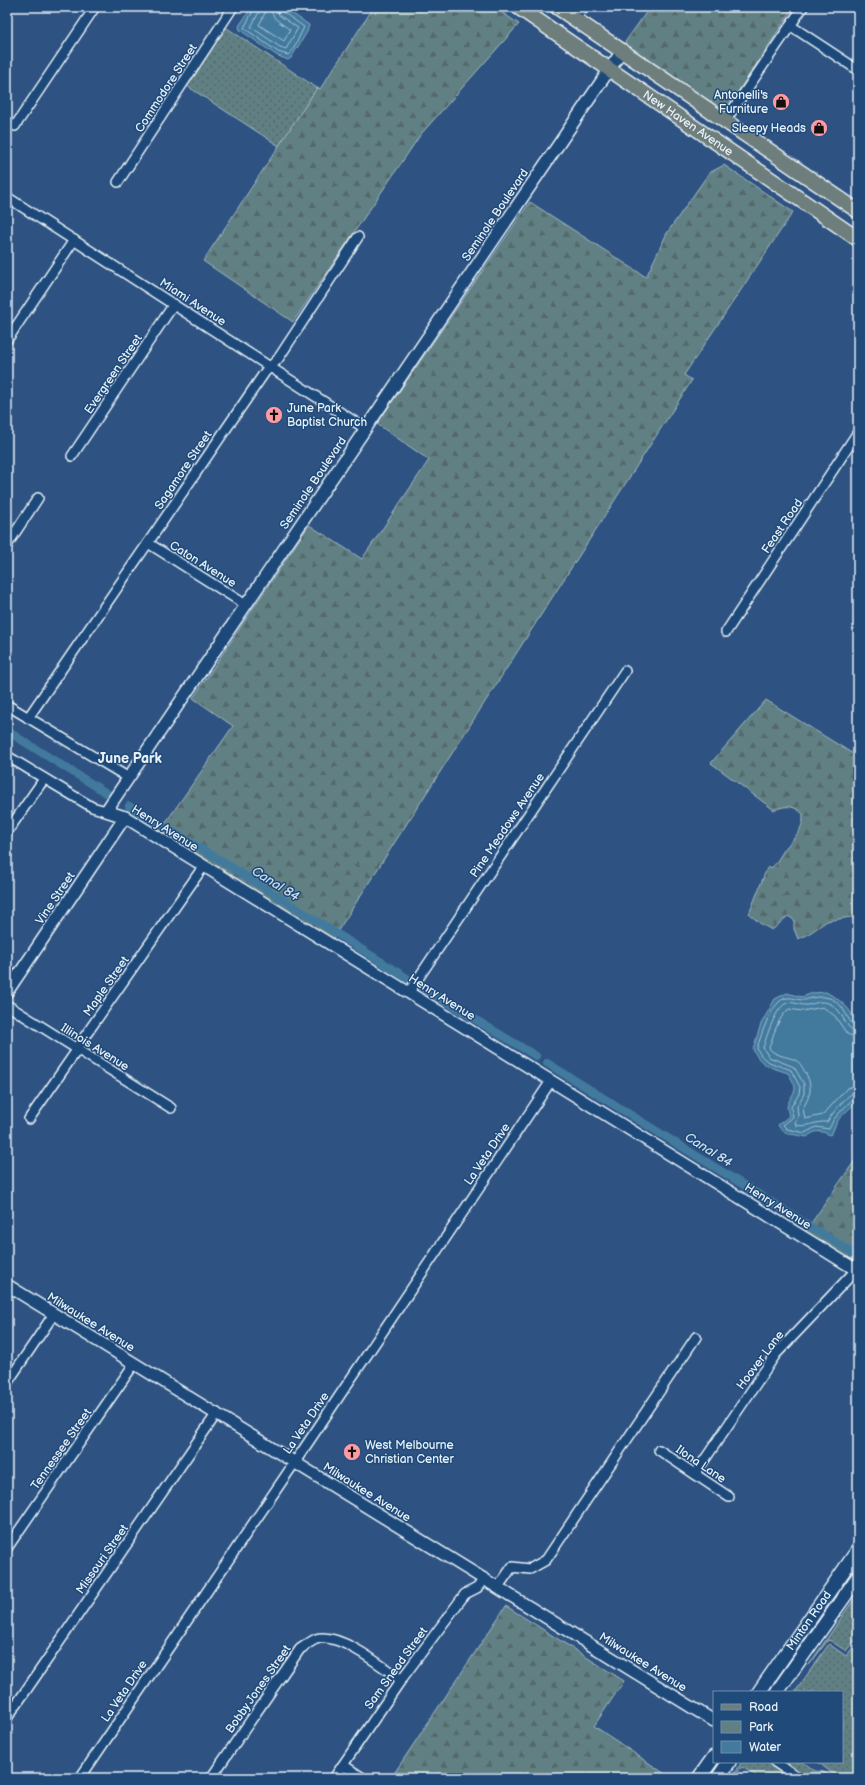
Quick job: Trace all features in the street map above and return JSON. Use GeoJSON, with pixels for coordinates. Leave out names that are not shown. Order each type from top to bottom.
{"type":"FeatureCollection","features":[{"type":"Feature","properties":{"kind":"main road","name":"New Haven Avenue"},"geometry":{"type":"LineString","coordinates":[[518,7],[858,239]]}},
{"type":"Feature","properties":{"kind":"main road","name":"New Haven Avenue"},"geometry":{"type":"LineString","coordinates":[[557,7],[858,211]]}},
{"type":"Feature","properties":{"kind":"main road"},"geometry":{"type":"LineString","coordinates":[[687,122],[710,126],[718,125],[725,121]]}},
{"type":"Feature","properties":{"kind":"main road","name":"Minton Road"},"geometry":{"type":"LineString","coordinates":[[760,1691],[858,1550]]}},
{"type":"Feature","properties":{"kind":"main road","name":"Minton Road"},"geometry":{"type":"LineString","coordinates":[[778,1691],[858,1577]]}},
{"type":"Feature","properties":{"kind":"main road"},"geometry":{"type":"LineString","coordinates":[[699,1778],[713,1758]]}},
{"type":"Feature","properties":{"kind":"main road"},"geometry":{"type":"LineString","coordinates":[[718,1778],[728,1763]]}},
{"type":"Feature","properties":{"kind":"street"},"geometry":{"type":"LineString","coordinates":[[15,126],[95,7]]}},
{"type":"Feature","properties":{"kind":"street","name":"Commodore Street"},"geometry":{"type":"LineString","coordinates":[[118,182],[233,7]]}},
{"type":"Feature","properties":{"kind":"street"},"geometry":{"type":"LineString","coordinates":[[575,19],[583,7]]}},
{"type":"Feature","properties":{"kind":"street"},"geometry":{"type":"LineString","coordinates":[[725,121],[803,7]]}},
{"type":"Feature","properties":{"kind":"street"},"geometry":{"type":"LineString","coordinates":[[790,26],[858,70]]}},
{"type":"Feature","properties":{"kind":"street","name":"Seminole Boulevard"},"geometry":{"type":"LineString","coordinates":[[106,812],[622,51]]}},
{"type":"Feature","properties":{"kind":"street","name":"Miami Avenue"},"geometry":{"type":"LineString","coordinates":[[7,196],[366,429]]}},
{"type":"Feature","properties":{"kind":"street","name":"Sagamore Street"},"geometry":{"type":"LineString","coordinates":[[28,718],[265,372],[272,367],[358,238]]}},
{"type":"Feature","properties":{"kind":"street"},"geometry":{"type":"LineString","coordinates":[[7,340],[74,240]]}},
{"type":"Feature","properties":{"kind":"street","name":"Evergreen Street"},"geometry":{"type":"LineString","coordinates":[[72,456],[174,304]]}},
{"type":"Feature","properties":{"kind":"street","name":"Feast Road"},"geometry":{"type":"LineString","coordinates":[[726,632],[858,432]]}},
{"type":"Feature","properties":{"kind":"street"},"geometry":{"type":"LineString","coordinates":[[7,545],[38,498]]}},
{"type":"Feature","properties":{"kind":"street","name":"Caton Avenue"},"geometry":{"type":"LineString","coordinates":[[148,543],[246,605]]}},
{"type":"Feature","properties":{"kind":"street","name":"Pine Meadows Avenue"},"geometry":{"type":"LineString","coordinates":[[409,992],[626,671]]}},
{"type":"Feature","properties":{"kind":"street"},"geometry":{"type":"LineString","coordinates":[[7,705],[129,778]]}},
{"type":"Feature","properties":{"kind":"street","name":"Henry Avenue"},"geometry":{"type":"LineString","coordinates":[[7,756],[92,807],[125,818],[857,1270]]}},
{"type":"Feature","properties":{"kind":"street"},"geometry":{"type":"LineString","coordinates":[[7,832],[44,779]]}},
{"type":"Feature","properties":{"kind":"street","name":"Vine Street"},"geometry":{"type":"LineString","coordinates":[[7,992],[125,818]]}},
{"type":"Feature","properties":{"kind":"street","name":"Maple Street"},"geometry":{"type":"LineString","coordinates":[[29,1119],[77,1050],[82,1039],[203,867]]}},
{"type":"Feature","properties":{"kind":"street","name":"Illinois Avenue"},"geometry":{"type":"LineString","coordinates":[[7,1005],[171,1108]]}},
{"type":"Feature","properties":{"kind":"street","name":"La Veta Drive"},"geometry":{"type":"LineString","coordinates":[[80,1778],[295,1462],[551,1081]]}},
{"type":"Feature","properties":{"kind":"street","name":"Hoover Lane"},"geometry":{"type":"LineString","coordinates":[[695,1474],[776,1354],[857,1270]]}},
{"type":"Feature","properties":{"kind":"street","name":"Milwaukee Avenue"},"geometry":{"type":"LineString","coordinates":[[7,1285],[134,1364],[217,1413],[713,1720]]}},
{"type":"Feature","properties":{"kind":"street"},"geometry":{"type":"LineString","coordinates":[[7,1382],[54,1314]]}},
{"type":"Feature","properties":{"kind":"street"},"geometry":{"type":"LineString","coordinates":[[498,1588],[512,1567],[530,1569],[546,1560],[696,1337]]}},
{"type":"Feature","properties":{"kind":"street","name":"Tennessee Street"},"geometry":{"type":"LineString","coordinates":[[7,1548],[134,1364]]}},
{"type":"Feature","properties":{"kind":"street","name":"Missouri Street"},"geometry":{"type":"LineString","coordinates":[[7,1718],[217,1413]]}},
{"type":"Feature","properties":{"kind":"street","name":"Ilona Lane"},"geometry":{"type":"LineString","coordinates":[[659,1450],[729,1498]]}},
{"type":"Feature","properties":{"kind":"street","name":"Sam Snead Street"},"geometry":{"type":"LineString","coordinates":[[334,1778],[401,1680],[465,1594],[476,1588],[484,1579]]}},
{"type":"Feature","properties":{"kind":"street","name":"Bobby Jones Street"},"geometry":{"type":"LineString","coordinates":[[211,1778],[300,1649],[317,1639],[333,1639],[359,1652],[401,1680]]}},
{"type":"Feature","properties":{"kind":"street"},"geometry":{"type":"LineString","coordinates":[[777,1763],[799,1778]]}},
{"type":"Feature","properties":{"kind":"street"},"geometry":{"type":"LineString","coordinates":[[343,1765],[363,1778]]}},
{"type":"Feature","properties":{"kind":"green space"},"geometry":{"type":"Polygon","coordinates":[[[374,7],[494,7],[519,24],[421,134],[293,322],[203,261],[317,88],[320,89],[374,7]]]}},
{"type":"Feature","properties":{"kind":"green space"},"geometry":{"type":"Polygon","coordinates":[[[650,7],[794,7],[724,113],[623,45],[650,7]]]}},
{"type":"Feature","properties":{"kind":"green space"},"geometry":{"type":"Polygon","coordinates":[[[224,26],[317,88],[279,146],[184,84],[224,26]]]}},
{"type":"Feature","properties":{"kind":"green space"},"geometry":{"type":"Polygon","coordinates":[[[724,165],[793,212],[684,375],[692,380],[332,940],[159,832],[233,726],[193,698],[309,525],[362,559],[429,460],[377,424],[530,202],[646,277],[667,233],[709,173],[724,165]]]}},
{"type":"Feature","properties":{"kind":"green space"},"geometry":{"type":"Polygon","coordinates":[[[766,700],[858,757],[858,922],[851,917],[827,921],[807,935],[798,939],[794,929],[794,920],[788,916],[772,930],[761,924],[749,914],[767,868],[773,867],[800,830],[803,814],[793,807],[782,807],[774,810],[711,763],[766,700]]]}},
{"type":"Feature","properties":{"kind":"green space"},"geometry":{"type":"Polygon","coordinates":[[[858,1156],[858,1265],[805,1232],[858,1156]]]}},
{"type":"Feature","properties":{"kind":"green space"},"geometry":{"type":"Polygon","coordinates":[[[858,1593],[858,1641],[853,1642],[846,1651],[828,1640],[809,1665],[858,1593]]]}},
{"type":"Feature","properties":{"kind":"green space"},"geometry":{"type":"Polygon","coordinates":[[[506,1606],[624,1681],[594,1726],[671,1778],[391,1778],[506,1606]]]}},
{"type":"Feature","properties":{"kind":"green space"},"geometry":{"type":"Polygon","coordinates":[[[829,1644],[846,1656],[856,1644],[858,1646],[858,1778],[838,1778],[819,1763],[843,1763],[843,1691],[796,1691],[829,1644]]]}},
{"type":"Feature","properties":{"kind":"green space"},"geometry":{"type":"Polygon","coordinates":[[[741,1763],[804,1763],[815,1771],[824,1772],[832,1778],[760,1778],[742,1767],[731,1778],[741,1763]]]}},
{"type":"Feature","properties":{"kind":"water"},"geometry":{"type":"Polygon","coordinates":[[[252,7],[283,7],[309,25],[307,32],[291,58],[288,60],[276,55],[240,30],[239,26],[252,7]]]}},
{"type":"Feature","properties":{"kind":"water"},"geometry":{"type":"Polygon","coordinates":[[[826,992],[847,1007],[853,1016],[856,1025],[858,1035],[858,1096],[853,1105],[839,1119],[830,1135],[823,1132],[818,1132],[807,1137],[786,1133],[780,1129],[778,1125],[789,1116],[787,1107],[795,1091],[794,1084],[788,1073],[767,1066],[759,1060],[753,1049],[761,1024],[775,999],[787,993],[802,997],[813,993],[826,992]]]}},
{"type":"Feature","properties":{"kind":"waterway","name":"Canal 84"},"geometry":{"type":"LineString","coordinates":[[7,731],[108,794]]}},
{"type":"Feature","properties":{"kind":"waterway","name":"Canal 84"},"geometry":{"type":"LineString","coordinates":[[129,806],[222,861],[410,980]]}},
{"type":"Feature","properties":{"kind":"waterway","name":"Canal 84"},"geometry":{"type":"LineString","coordinates":[[420,986],[536,1056]]}},
{"type":"Feature","properties":{"kind":"waterway","name":"Canal 84"},"geometry":{"type":"LineString","coordinates":[[547,1063],[858,1256]]}},
{"type":"Feature","properties":{"kind":"place","name":"Antonelli's Furniture"},"geometry":{"type":"Point","coordinates":[781,102]}},
{"type":"Feature","properties":{"kind":"place","name":"Sleepy Heads"},"geometry":{"type":"Point","coordinates":[819,128]}},
{"type":"Feature","properties":{"kind":"place","name":"June Park Baptist Church"},"geometry":{"type":"Point","coordinates":[274,415]}},
{"type":"Feature","properties":{"kind":"place","name":"West Melbourne Christian Center"},"geometry":{"type":"Point","coordinates":[352,1452]}},
{"type":"Feature","properties":{"kind":"district","name":"June Park"},"geometry":{"type":"Point","coordinates":[130,758]}}]}
